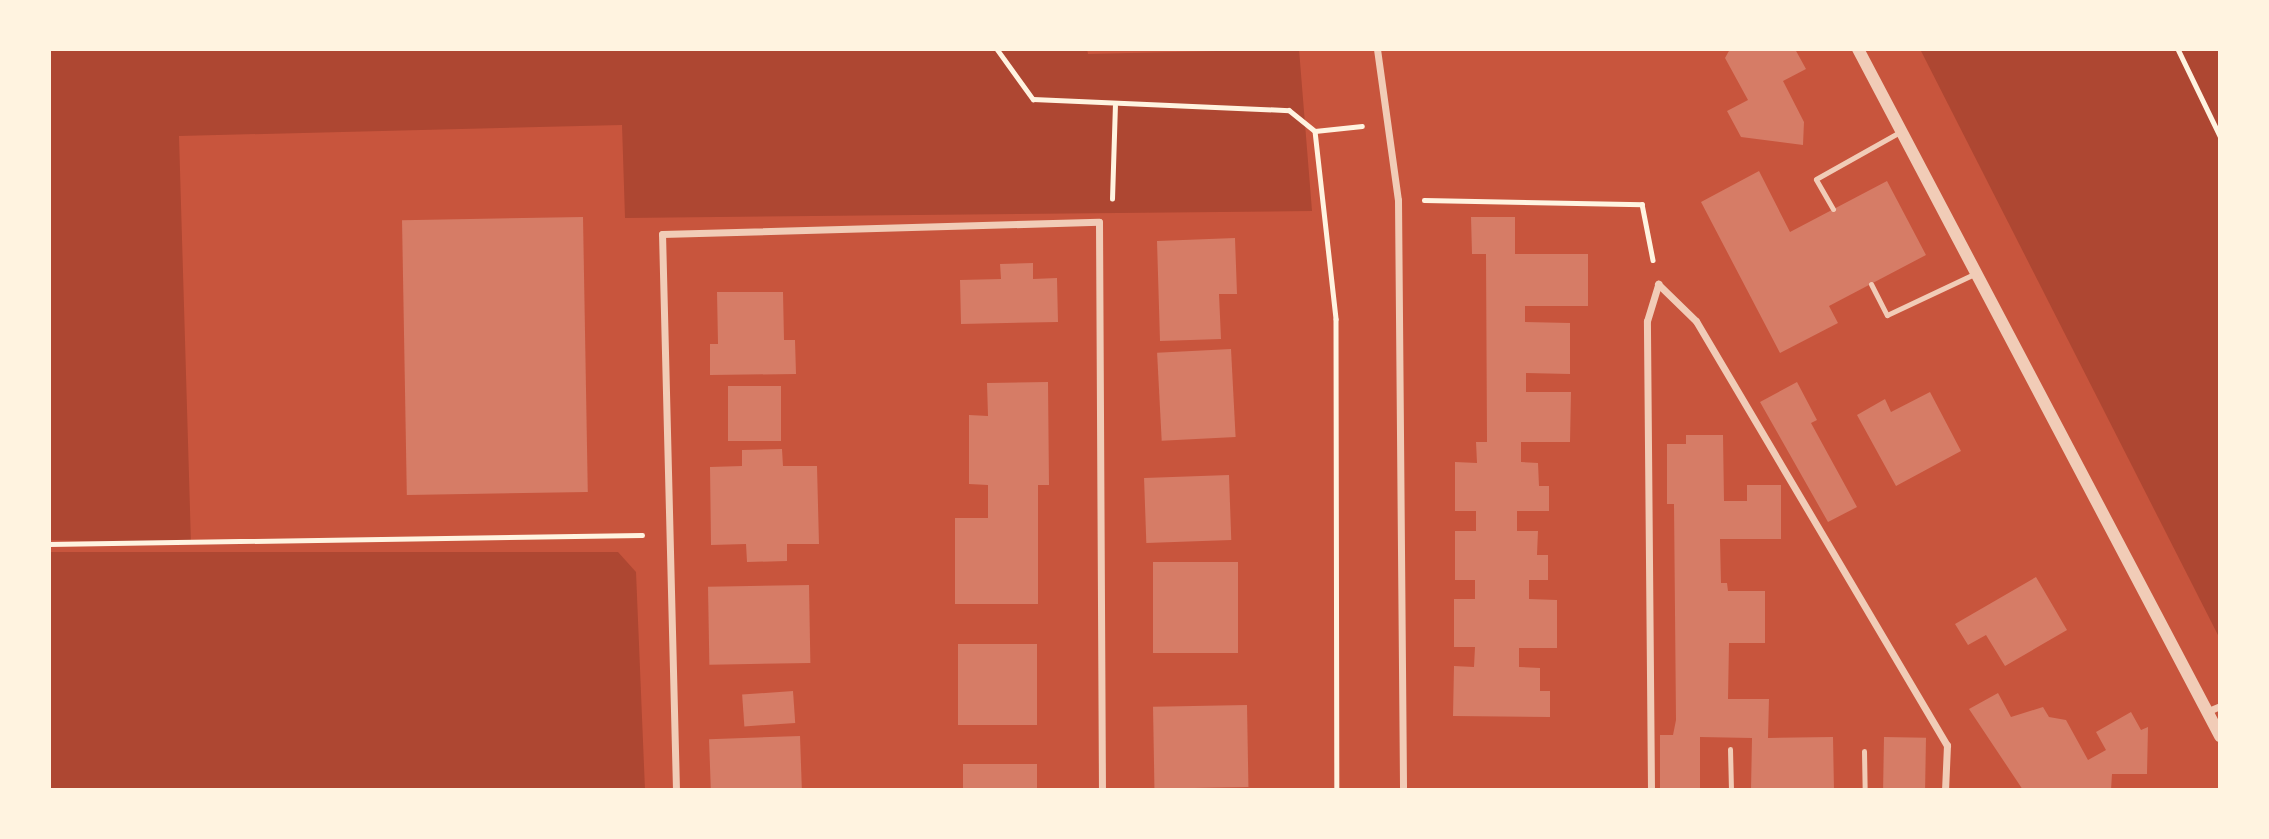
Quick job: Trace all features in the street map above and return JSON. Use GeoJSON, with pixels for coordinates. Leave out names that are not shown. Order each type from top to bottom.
{"type":"FeatureCollection","features":[{"type":"Feature","properties":{"kind":"street"},"geometry":{"type":"LineString","coordinates":[[1377,49],[1398,200],[1403,790]]}},
{"type":"Feature","properties":{"kind":"street"},"geometry":{"type":"LineString","coordinates":[[1858,49],[1898,133],[2220,736]]}},
{"type":"Feature","properties":{"kind":"street"},"geometry":{"type":"LineString","coordinates":[[676,790],[662,234],[1098,222],[1102,790]]}},
{"type":"Feature","properties":{"kind":"street"},"geometry":{"type":"LineString","coordinates":[[1651,790],[1647,321],[1658,284],[1696,321],[1947,745],[1945,790]]}},
{"type":"Feature","properties":{"kind":"street"},"geometry":{"type":"LineString","coordinates":[[2206,712],[2220,706]]}},
{"type":"Feature","properties":{"kind":"lane"},"geometry":{"type":"LineString","coordinates":[[1833,209],[1816,179],[1898,133]]}},
{"type":"Feature","properties":{"kind":"lane"},"geometry":{"type":"LineString","coordinates":[[1871,284],[1887,315],[1974,274]]}},
{"type":"Feature","properties":{"kind":"lane"},"geometry":{"type":"LineString","coordinates":[[1730,749],[1731,790]]}},
{"type":"Feature","properties":{"kind":"lane"},"geometry":{"type":"LineString","coordinates":[[1864,751],[1866,790]]}},
{"type":"Feature","properties":{"kind":"path"},"geometry":{"type":"LineString","coordinates":[[147,49],[185,49]]}},
{"type":"Feature","properties":{"kind":"path"},"geometry":{"type":"LineString","coordinates":[[997,49],[1033,99],[1115,106],[1289,110],[1315,131],[1387,125]]}},
{"type":"Feature","properties":{"kind":"path"},"geometry":{"type":"LineString","coordinates":[[2178,49],[2220,136]]}},
{"type":"Feature","properties":{"kind":"path"},"geometry":{"type":"LineString","coordinates":[[1098,222],[1112,204],[1115,106]]}},
{"type":"Feature","properties":{"kind":"path"},"geometry":{"type":"LineString","coordinates":[[1315,131],[1336,319],[1337,790]]}},
{"type":"Feature","properties":{"kind":"path"},"geometry":{"type":"LineString","coordinates":[[1398,200],[1642,204],[1658,284]]}},
{"type":"Feature","properties":{"kind":"path"},"geometry":{"type":"LineString","coordinates":[[49,544],[634,533],[670,542]]}},
{"type":"Feature","properties":{"kind":"shaded area"},"geometry":{"type":"Polygon","coordinates":[[[49,49],[1087,49],[1088,54],[1299,49],[1312,211],[625,218],[622,125],[179,136],[191,544],[49,540],[49,49]]]}},
{"type":"Feature","properties":{"kind":"shaded area"},"geometry":{"type":"Polygon","coordinates":[[[1920,49],[2220,49],[2220,639],[1920,49]]]}},
{"type":"Feature","properties":{"kind":"shaded area"},"geometry":{"type":"Polygon","coordinates":[[[49,552],[618,552],[636,572],[645,790],[49,790],[49,552]]]}},
{"type":"Feature","properties":{"kind":"building"},"geometry":{"type":"Polygon","coordinates":[[[1730,49],[1795,49],[1806,69],[1783,81],[1804,122],[1803,145],[1741,137],[1727,111],[1748,100],[1725,58],[1730,49]]]}},
{"type":"Feature","properties":{"kind":"building"},"geometry":{"type":"Polygon","coordinates":[[[1759,171],[1790,232],[1887,181],[1926,255],[1829,306],[1838,323],[1780,353],[1701,202],[1759,171]]]}},
{"type":"Feature","properties":{"kind":"building"},"geometry":{"type":"Polygon","coordinates":[[[583,217],[588,492],[407,495],[402,220],[583,217]]]}},
{"type":"Feature","properties":{"kind":"building"},"geometry":{"type":"Polygon","coordinates":[[[1471,217],[1515,217],[1515,254],[1588,254],[1588,306],[1525,306],[1525,322],[1570,323],[1570,374],[1526,373],[1526,392],[1571,392],[1570,442],[1521,442],[1521,462],[1538,463],[1539,486],[1549,486],[1549,511],[1517,511],[1517,531],[1538,531],[1537,555],[1548,555],[1548,580],[1529,580],[1529,599],[1557,600],[1557,648],[1519,648],[1519,667],[1540,668],[1540,691],[1550,691],[1550,717],[1453,716],[1454,666],[1474,667],[1475,647],[1454,647],[1454,599],[1475,599],[1475,580],[1455,580],[1455,531],[1476,531],[1476,511],[1455,511],[1455,462],[1477,463],[1476,442],[1487,442],[1486,254],[1472,254],[1471,217]]]}},
{"type":"Feature","properties":{"kind":"building"},"geometry":{"type":"Polygon","coordinates":[[[1235,238],[1237,294],[1219,294],[1221,339],[1160,341],[1157,241],[1235,238]]]}},
{"type":"Feature","properties":{"kind":"building"},"geometry":{"type":"Polygon","coordinates":[[[1033,263],[1033,279],[1057,278],[1058,322],[961,324],[960,280],[1001,279],[1000,264],[1033,263]]]}},
{"type":"Feature","properties":{"kind":"building"},"geometry":{"type":"Polygon","coordinates":[[[717,292],[783,292],[784,340],[795,340],[796,374],[710,375],[710,344],[718,344],[717,292]]]}},
{"type":"Feature","properties":{"kind":"building"},"geometry":{"type":"Polygon","coordinates":[[[1231,349],[1236,437],[1162,441],[1157,353],[1231,349]]]}},
{"type":"Feature","properties":{"kind":"building"},"geometry":{"type":"Polygon","coordinates":[[[1048,382],[1049,485],[1038,485],[1038,604],[955,604],[955,518],[988,518],[988,485],[969,484],[969,415],[988,416],[987,383],[1048,382]]]}},
{"type":"Feature","properties":{"kind":"building"},"geometry":{"type":"Polygon","coordinates":[[[1797,382],[1817,420],[1811,423],[1857,507],[1828,522],[1760,402],[1797,382]]]}},
{"type":"Feature","properties":{"kind":"building"},"geometry":{"type":"Polygon","coordinates":[[[728,386],[781,386],[781,441],[728,441],[728,386]]]}},
{"type":"Feature","properties":{"kind":"building"},"geometry":{"type":"Polygon","coordinates":[[[1930,392],[1961,451],[1896,486],[1857,415],[1885,399],[1891,412],[1930,392]]]}},
{"type":"Feature","properties":{"kind":"building"},"geometry":{"type":"Polygon","coordinates":[[[1686,435],[1723,435],[1724,501],[1747,501],[1747,485],[1781,485],[1781,539],[1720,539],[1721,583],[1727,583],[1728,591],[1765,591],[1765,643],[1729,643],[1728,699],[1769,699],[1768,738],[1833,737],[1834,790],[1751,790],[1752,738],[1700,737],[1700,790],[1660,790],[1660,735],[1673,735],[1676,720],[1674,504],[1667,504],[1667,444],[1686,444],[1686,435]]]}},
{"type":"Feature","properties":{"kind":"building"},"geometry":{"type":"Polygon","coordinates":[[[782,449],[783,466],[817,466],[819,544],[787,544],[787,561],[747,562],[746,544],[711,545],[710,467],[742,466],[742,450],[782,449]]]}},
{"type":"Feature","properties":{"kind":"building"},"geometry":{"type":"Polygon","coordinates":[[[1229,475],[1231,540],[1146,543],[1144,478],[1229,475]]]}},
{"type":"Feature","properties":{"kind":"building"},"geometry":{"type":"Polygon","coordinates":[[[1153,562],[1238,562],[1238,653],[1153,653],[1153,562]]]}},
{"type":"Feature","properties":{"kind":"building"},"geometry":{"type":"Polygon","coordinates":[[[2036,577],[2067,630],[2005,666],[1986,635],[1968,645],[1955,624],[2036,577]]]}},
{"type":"Feature","properties":{"kind":"building"},"geometry":{"type":"Polygon","coordinates":[[[809,585],[810,663],[709,665],[708,587],[809,585]]]}},
{"type":"Feature","properties":{"kind":"building"},"geometry":{"type":"Polygon","coordinates":[[[958,644],[1037,644],[1037,725],[958,725],[958,644]]]}},
{"type":"Feature","properties":{"kind":"building"},"geometry":{"type":"Polygon","coordinates":[[[793,691],[795,723],[744,726],[742,695],[793,691]]]}},
{"type":"Feature","properties":{"kind":"building"},"geometry":{"type":"Polygon","coordinates":[[[1998,693],[2011,717],[2043,707],[2049,717],[2066,720],[2088,760],[2106,750],[2096,732],[2131,712],[2141,730],[2148,727],[2147,774],[2112,774],[2111,790],[2023,790],[1969,709],[1998,693]]]}},
{"type":"Feature","properties":{"kind":"building"},"geometry":{"type":"Polygon","coordinates":[[[1247,705],[1248,787],[1154,789],[1153,707],[1247,705]]]}},
{"type":"Feature","properties":{"kind":"building"},"geometry":{"type":"Polygon","coordinates":[[[800,736],[802,790],[711,790],[709,739],[800,736]]]}},
{"type":"Feature","properties":{"kind":"building"},"geometry":{"type":"Polygon","coordinates":[[[1884,737],[1926,738],[1925,790],[1883,790],[1884,737]]]}},
{"type":"Feature","properties":{"kind":"building"},"geometry":{"type":"Polygon","coordinates":[[[963,764],[1037,764],[1037,790],[963,790],[963,764]]]}}]}
